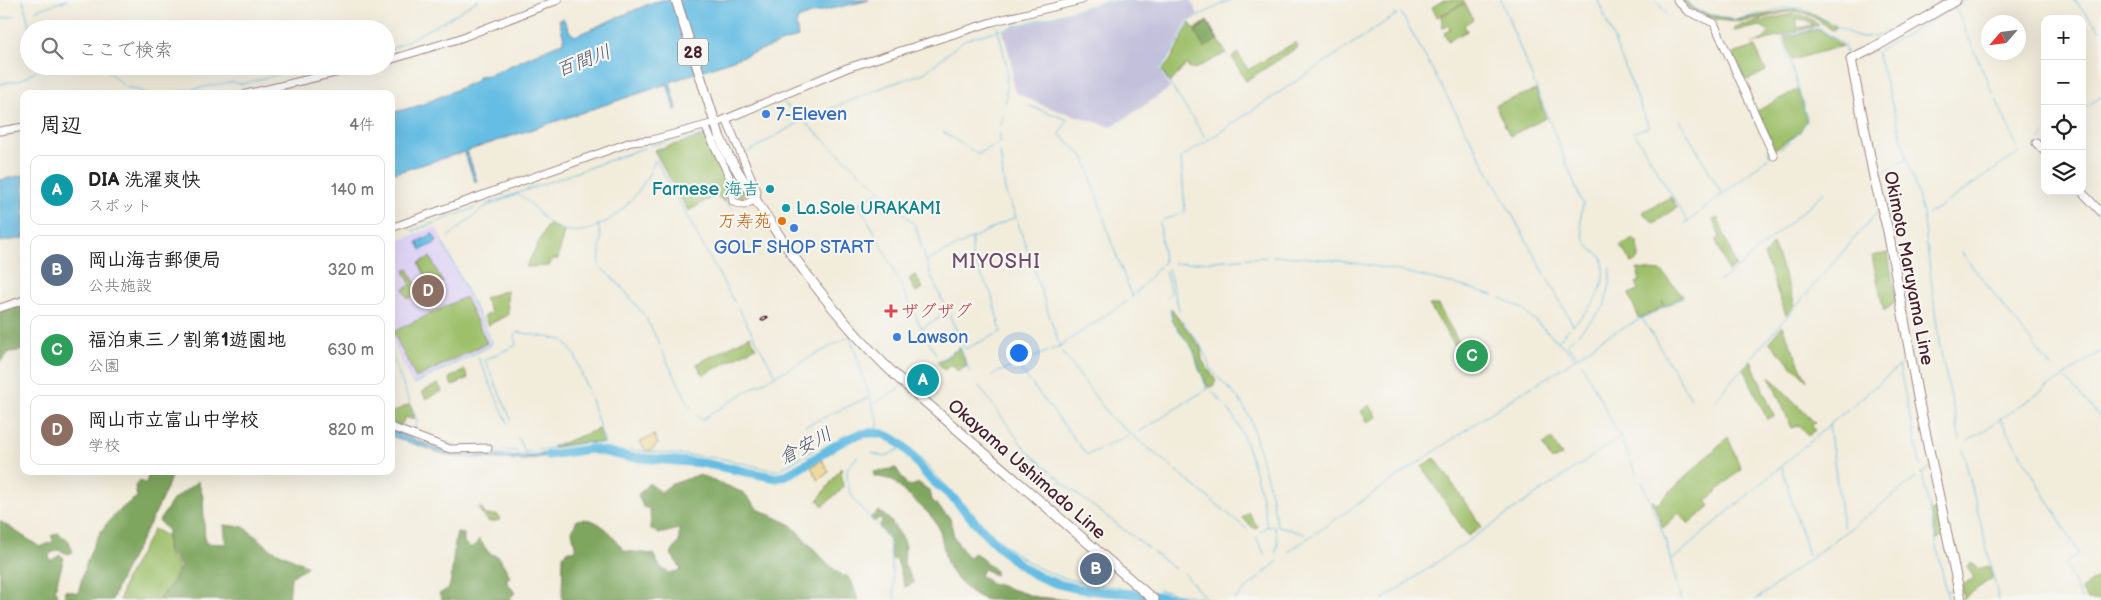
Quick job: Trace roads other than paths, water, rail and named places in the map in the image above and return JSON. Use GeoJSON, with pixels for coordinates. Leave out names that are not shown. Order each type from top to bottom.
{"type":"FeatureCollection","features":[{"type":"Feature","properties":{"kind":"main road","name":"Okayama Ushimado Line"},"geometry":{"type":"LineString","coordinates":[[676,0],[709,104],[728,155],[822,295],[880,361],[1149,596]]}},
{"type":"Feature","properties":{"kind":"main road","name":"Okimoto Maruyama Line"},"geometry":{"type":"LineString","coordinates":[[1956,0],[1851,59],[1874,177],[1888,231],[1919,403],[1961,600]]}},
{"type":"Feature","properties":{"kind":"street"},"geometry":{"type":"LineString","coordinates":[[395,58],[458,40],[558,0]]}},
{"type":"Feature","properties":{"kind":"street"},"geometry":{"type":"LineString","coordinates":[[395,227],[631,142],[652,140],[708,125],[729,176],[733,202],[744,205],[756,199],[757,192],[723,121],[848,68],[983,24],[1082,0]]}},
{"type":"Feature","properties":{"kind":"street"},"geometry":{"type":"LineString","coordinates":[[1677,0],[1687,11],[1714,24],[1774,156]]}},
{"type":"Feature","properties":{"kind":"street"},"geometry":{"type":"LineString","coordinates":[[263,90],[326,75]]}},
{"type":"Feature","properties":{"kind":"street"},"geometry":{"type":"LineString","coordinates":[[0,131],[20,128]]}},
{"type":"Feature","properties":{"kind":"street"},"geometry":{"type":"LineString","coordinates":[[2036,143],[2043,150]]}},
{"type":"Feature","properties":{"kind":"street"},"geometry":{"type":"LineString","coordinates":[[2085,195],[2101,212]]}},
{"type":"Feature","properties":{"kind":"street"},"geometry":{"type":"LineString","coordinates":[[0,308],[20,301]]}},
{"type":"Feature","properties":{"kind":"street"},"geometry":{"type":"LineString","coordinates":[[395,428],[450,448],[488,448]]}},
{"type":"Feature","properties":{"kind":"water","name":"百間川"},"geometry":{"type":"Polygon","coordinates":[[[663,0],[869,0],[824,10],[798,19],[796,24],[798,37],[670,82],[677,109],[675,110],[667,84],[467,151],[477,181],[475,182],[464,152],[395,173],[395,112],[421,105],[476,81],[479,76],[489,75],[563,42],[564,39],[559,20],[563,18],[570,32],[575,36],[651,3],[663,0]]]}},
{"type":"Feature","properties":{"kind":"water"},"geometry":{"type":"Polygon","coordinates":[[[20,176],[20,239],[0,242],[0,180],[20,176]]]}},
{"type":"Feature","properties":{"kind":"water"},"geometry":{"type":"Polygon","coordinates":[[[433,234],[437,242],[421,250],[417,242],[433,234]]]}},
{"type":"Feature","properties":{"kind":"water"},"geometry":{"type":"Polygon","coordinates":[[[395,432],[438,449],[462,455],[524,457],[560,452],[560,454],[524,460],[452,457],[395,437],[395,432]]]}},
{"type":"Feature","properties":{"kind":"waterway"},"geometry":{"type":"LineString","coordinates":[[23,0],[28,20]]}},
{"type":"Feature","properties":{"kind":"waterway"},"geometry":{"type":"LineString","coordinates":[[36,10],[67,0]]}},
{"type":"Feature","properties":{"kind":"waterway"},"geometry":{"type":"LineString","coordinates":[[395,47],[448,19],[478,0]]}},
{"type":"Feature","properties":{"kind":"waterway"},"geometry":{"type":"LineString","coordinates":[[1002,30],[1105,2],[1134,0]]}},
{"type":"Feature","properties":{"kind":"waterway"},"geometry":{"type":"LineString","coordinates":[[1205,137],[1160,69],[1171,54],[1189,21],[1230,0]]}},
{"type":"Feature","properties":{"kind":"waterway"},"geometry":{"type":"LineString","coordinates":[[1501,0],[1583,205],[1581,216],[1582,232],[1590,248],[1602,257],[1603,279],[1598,296],[1573,325]]}},
{"type":"Feature","properties":{"kind":"waterway"},"geometry":{"type":"LineString","coordinates":[[1598,0],[1649,127],[1634,132],[1688,222]]}},
{"type":"Feature","properties":{"kind":"waterway"},"geometry":{"type":"LineString","coordinates":[[1656,0],[1666,14]]}},
{"type":"Feature","properties":{"kind":"waterway"},"geometry":{"type":"LineString","coordinates":[[1685,0],[1698,11],[1734,20],[1784,8],[1802,8],[1857,37],[1868,37],[1891,30],[1943,0]]}},
{"type":"Feature","properties":{"kind":"waterway"},"geometry":{"type":"LineString","coordinates":[[1960,3],[1965,0]]}},
{"type":"Feature","properties":{"kind":"waterway"},"geometry":{"type":"LineString","coordinates":[[2073,0],[2101,30]]}},
{"type":"Feature","properties":{"kind":"waterway"},"geometry":{"type":"LineString","coordinates":[[1955,7],[1993,94]]}},
{"type":"Feature","properties":{"kind":"waterway"},"geometry":{"type":"LineString","coordinates":[[1880,50],[1955,7]]}},
{"type":"Feature","properties":{"kind":"waterway"},"geometry":{"type":"LineString","coordinates":[[1683,12],[1707,23]]}},
{"type":"Feature","properties":{"kind":"waterway"},"geometry":{"type":"LineString","coordinates":[[1401,13],[1573,325]]}},
{"type":"Feature","properties":{"kind":"waterway"},"geometry":{"type":"LineString","coordinates":[[1163,220],[1185,212],[1181,158],[1397,14]]}},
{"type":"Feature","properties":{"kind":"waterway"},"geometry":{"type":"LineString","coordinates":[[0,19],[15,16]]}},
{"type":"Feature","properties":{"kind":"waterway"},"geometry":{"type":"LineString","coordinates":[[997,25],[1007,67],[1006,102]]}},
{"type":"Feature","properties":{"kind":"waterway"},"geometry":{"type":"LineString","coordinates":[[1780,149],[1798,134],[1807,120],[1783,37],[1819,28],[1843,44],[1848,58]]}},
{"type":"Feature","properties":{"kind":"waterway"},"geometry":{"type":"LineString","coordinates":[[806,119],[886,86],[924,73],[964,40],[998,30]]}},
{"type":"Feature","properties":{"kind":"waterway"},"geometry":{"type":"LineString","coordinates":[[1877,52],[1923,213],[1939,343],[1960,439]]}},
{"type":"Feature","properties":{"kind":"waterway"},"geometry":{"type":"LineString","coordinates":[[0,84],[21,80],[29,75]]}},
{"type":"Feature","properties":{"kind":"waterway"},"geometry":{"type":"LineString","coordinates":[[112,75],[124,86],[137,90]]}},
{"type":"Feature","properties":{"kind":"waterway"},"geometry":{"type":"LineString","coordinates":[[187,90],[232,82],[243,84],[276,75]]}},
{"type":"Feature","properties":{"kind":"waterway"},"geometry":{"type":"LineString","coordinates":[[2086,106],[2101,97]]}},
{"type":"Feature","properties":{"kind":"waterway"},"geometry":{"type":"LineString","coordinates":[[1996,99],[2018,149]]}},
{"type":"Feature","properties":{"kind":"waterway"},"geometry":{"type":"LineString","coordinates":[[775,103],[782,101],[862,175]]}},
{"type":"Feature","properties":{"kind":"waterway"},"geometry":{"type":"LineString","coordinates":[[1030,106],[1068,120],[1059,134],[1085,158],[1111,241],[1132,297]]}},
{"type":"Feature","properties":{"kind":"waterway"},"geometry":{"type":"LineString","coordinates":[[1001,125],[1003,114]]}},
{"type":"Feature","properties":{"kind":"waterway"},"geometry":{"type":"LineString","coordinates":[[745,154],[803,120]]}},
{"type":"Feature","properties":{"kind":"waterway"},"geometry":{"type":"LineString","coordinates":[[1680,120],[1722,194]]}},
{"type":"Feature","properties":{"kind":"waterway"},"geometry":{"type":"LineString","coordinates":[[943,132],[978,154],[1000,142]]}},
{"type":"Feature","properties":{"kind":"waterway"},"geometry":{"type":"LineString","coordinates":[[1000,134],[1000,142]]}},
{"type":"Feature","properties":{"kind":"waterway"},"geometry":{"type":"LineString","coordinates":[[686,141],[704,135],[723,173],[725,203],[733,209]]}},
{"type":"Feature","properties":{"kind":"waterway"},"geometry":{"type":"LineString","coordinates":[[650,146],[686,136]]}},
{"type":"Feature","properties":{"kind":"waterway"},"geometry":{"type":"LineString","coordinates":[[487,204],[644,148]]}},
{"type":"Feature","properties":{"kind":"waterway"},"geometry":{"type":"LineString","coordinates":[[658,156],[664,148]]}},
{"type":"Feature","properties":{"kind":"waterway"},"geometry":{"type":"LineString","coordinates":[[1768,150],[1770,157]]}},
{"type":"Feature","properties":{"kind":"waterway"},"geometry":{"type":"LineString","coordinates":[[2038,150],[2041,153]]}},
{"type":"Feature","properties":{"kind":"waterway"},"geometry":{"type":"LineString","coordinates":[[1000,152],[1005,191],[1016,217],[1060,347]]}},
{"type":"Feature","properties":{"kind":"waterway"},"geometry":{"type":"LineString","coordinates":[[1947,202],[2020,152]]}},
{"type":"Feature","properties":{"kind":"waterway"},"geometry":{"type":"LineString","coordinates":[[1685,224],[1768,158]]}},
{"type":"Feature","properties":{"kind":"waterway"},"geometry":{"type":"LineString","coordinates":[[1877,176],[1907,158]]}},
{"type":"Feature","properties":{"kind":"waterway"},"geometry":{"type":"LineString","coordinates":[[448,237],[485,207],[518,194],[550,224],[572,231],[588,230],[603,224],[629,202],[649,174],[655,160]]}},
{"type":"Feature","properties":{"kind":"waterway"},"geometry":{"type":"LineString","coordinates":[[656,160],[734,302]]}},
{"type":"Feature","properties":{"kind":"waterway"},"geometry":{"type":"LineString","coordinates":[[867,178],[915,225],[931,276],[965,349],[1001,332],[991,293],[972,259],[972,239]]}},
{"type":"Feature","properties":{"kind":"waterway"},"geometry":{"type":"LineString","coordinates":[[1718,281],[1729,275],[1825,192]]}},
{"type":"Feature","properties":{"kind":"waterway"},"geometry":{"type":"LineString","coordinates":[[877,193],[858,204],[879,241],[936,354]]}},
{"type":"Feature","properties":{"kind":"waterway"},"geometry":{"type":"LineString","coordinates":[[2080,195],[2101,218]]}},
{"type":"Feature","properties":{"kind":"waterway"},"geometry":{"type":"LineString","coordinates":[[1927,215],[1943,205]]}},
{"type":"Feature","properties":{"kind":"waterway"},"geometry":{"type":"LineString","coordinates":[[412,231],[475,208]]}},
{"type":"Feature","properties":{"kind":"waterway"},"geometry":{"type":"LineString","coordinates":[[1715,400],[1879,210]]}},
{"type":"Feature","properties":{"kind":"waterway"},"geometry":{"type":"LineString","coordinates":[[745,211],[751,213]]}},
{"type":"Feature","properties":{"kind":"waterway"},"geometry":{"type":"LineString","coordinates":[[927,261],[1015,217]]}},
{"type":"Feature","properties":{"kind":"waterway"},"geometry":{"type":"LineString","coordinates":[[1132,297],[1164,262],[1160,223]]}},
{"type":"Feature","properties":{"kind":"waterway"},"geometry":{"type":"LineString","coordinates":[[598,224],[601,239],[599,265]]}},
{"type":"Feature","properties":{"kind":"waterway"},"geometry":{"type":"LineString","coordinates":[[395,238],[399,237]]}},
{"type":"Feature","properties":{"kind":"waterway"},"geometry":{"type":"LineString","coordinates":[[414,384],[490,346],[492,342],[443,243]]}},
{"type":"Feature","properties":{"kind":"waterway"},"geometry":{"type":"LineString","coordinates":[[1961,252],[2052,368]]}},
{"type":"Feature","properties":{"kind":"waterway"},"geometry":{"type":"LineString","coordinates":[[1272,256],[1357,263],[1438,280],[1493,295]]}},
{"type":"Feature","properties":{"kind":"waterway"},"geometry":{"type":"LineString","coordinates":[[1173,264],[1266,257]]}},
{"type":"Feature","properties":{"kind":"waterway"},"geometry":{"type":"LineString","coordinates":[[1610,280],[1611,268]]}},
{"type":"Feature","properties":{"kind":"waterway"},"geometry":{"type":"LineString","coordinates":[[602,269],[619,284],[644,315]]}},
{"type":"Feature","properties":{"kind":"waterway"},"geometry":{"type":"LineString","coordinates":[[1168,269],[1179,310]]}},
{"type":"Feature","properties":{"kind":"waterway"},"geometry":{"type":"LineString","coordinates":[[1165,271],[1171,293],[1167,298]]}},
{"type":"Feature","properties":{"kind":"waterway"},"geometry":{"type":"LineString","coordinates":[[1578,334],[1604,307],[1611,281]]}},
{"type":"Feature","properties":{"kind":"waterway"},"geometry":{"type":"LineString","coordinates":[[1501,298],[1521,308],[1575,357]]}},
{"type":"Feature","properties":{"kind":"waterway"},"geometry":{"type":"LineString","coordinates":[[1288,552],[1502,405],[1565,366],[1603,338],[1683,298]]}},
{"type":"Feature","properties":{"kind":"waterway"},"geometry":{"type":"LineString","coordinates":[[992,375],[1060,346],[1126,302]]}},
{"type":"Feature","properties":{"kind":"waterway"},"geometry":{"type":"LineString","coordinates":[[738,308],[775,374]]}},
{"type":"Feature","properties":{"kind":"waterway"},"geometry":{"type":"LineString","coordinates":[[1170,309],[1176,327],[1194,352],[1207,389],[1210,388]]}},
{"type":"Feature","properties":{"kind":"waterway"},"geometry":{"type":"LineString","coordinates":[[922,328],[946,314]]}},
{"type":"Feature","properties":{"kind":"waterway"},"geometry":{"type":"LineString","coordinates":[[646,318],[660,345]]}},
{"type":"Feature","properties":{"kind":"waterway"},"geometry":{"type":"LineString","coordinates":[[1642,318],[1691,399]]}},
{"type":"Feature","properties":{"kind":"waterway"},"geometry":{"type":"LineString","coordinates":[[1182,321],[1200,344],[1212,371],[1239,399],[1250,418],[1270,489],[1277,525]]}},
{"type":"Feature","properties":{"kind":"waterway"},"geometry":{"type":"LineString","coordinates":[[1558,341],[1569,329]]}},
{"type":"Feature","properties":{"kind":"waterway"},"geometry":{"type":"LineString","coordinates":[[511,419],[485,360],[516,345],[514,335],[517,332],[563,340],[575,355],[587,389]]}},
{"type":"Feature","properties":{"kind":"waterway"},"geometry":{"type":"LineString","coordinates":[[696,415],[701,420],[747,391],[850,336],[879,425],[875,428]]}},
{"type":"Feature","properties":{"kind":"waterway"},"geometry":{"type":"LineString","coordinates":[[1567,344],[1574,337]]}},
{"type":"Feature","properties":{"kind":"waterway"},"geometry":{"type":"LineString","coordinates":[[1567,344],[1578,357]]}},
{"type":"Feature","properties":{"kind":"waterway"},"geometry":{"type":"LineString","coordinates":[[909,381],[960,347],[970,372]]}},
{"type":"Feature","properties":{"kind":"waterway"},"geometry":{"type":"LineString","coordinates":[[662,351],[691,408]]}},
{"type":"Feature","properties":{"kind":"waterway"},"geometry":{"type":"LineString","coordinates":[[1968,441],[2101,351]]}},
{"type":"Feature","properties":{"kind":"waterway"},"geometry":{"type":"LineString","coordinates":[[1063,353],[1111,418],[1173,468]]}},
{"type":"Feature","properties":{"kind":"waterway"},"geometry":{"type":"LineString","coordinates":[[478,357],[508,423]]}},
{"type":"Feature","properties":{"kind":"waterway"},"geometry":{"type":"LineString","coordinates":[[1843,527],[1829,425],[1908,359]]}},
{"type":"Feature","properties":{"kind":"waterway"},"geometry":{"type":"LineString","coordinates":[[395,364],[417,421],[414,432],[395,425]]}},
{"type":"Feature","properties":{"kind":"waterway"},"geometry":{"type":"LineString","coordinates":[[1382,600],[1620,437],[1582,364]]}},
{"type":"Feature","properties":{"kind":"waterway"},"geometry":{"type":"LineString","coordinates":[[1899,366],[1921,467]]}},
{"type":"Feature","properties":{"kind":"waterway"},"geometry":{"type":"LineString","coordinates":[[1020,369],[1087,455],[1128,436]]}},
{"type":"Feature","properties":{"kind":"waterway"},"geometry":{"type":"LineString","coordinates":[[2065,378],[2101,418]]}},
{"type":"Feature","properties":{"kind":"waterway"},"geometry":{"type":"LineString","coordinates":[[979,386],[1026,450],[1051,472]]}},
{"type":"Feature","properties":{"kind":"waterway"},"geometry":{"type":"LineString","coordinates":[[874,404],[901,387]]}},
{"type":"Feature","properties":{"kind":"waterway"},"geometry":{"type":"LineString","coordinates":[[1139,432],[1207,389]]}},
{"type":"Feature","properties":{"kind":"waterway"},"geometry":{"type":"LineString","coordinates":[[1212,391],[1224,404]]}},
{"type":"Feature","properties":{"kind":"waterway"},"geometry":{"type":"LineString","coordinates":[[518,437],[525,452],[585,443],[605,444],[589,393]]}},
{"type":"Feature","properties":{"kind":"waterway"},"geometry":{"type":"LineString","coordinates":[[805,426],[869,397]]}},
{"type":"Feature","properties":{"kind":"waterway"},"geometry":{"type":"LineString","coordinates":[[1228,409],[1241,432],[1253,465],[1267,527]]}},
{"type":"Feature","properties":{"kind":"waterway"},"geometry":{"type":"LineString","coordinates":[[2000,419],[2079,553],[2065,564],[2082,600]]}},
{"type":"Feature","properties":{"kind":"waterway"},"geometry":{"type":"LineString","coordinates":[[1672,560],[1829,425]]}},
{"type":"Feature","properties":{"kind":"waterway","name":"倉安川"},"geometry":{"type":"LineString","coordinates":[[454,452],[530,455],[596,446],[631,454],[735,465],[776,476],[832,445],[864,432],[865,434]]}},
{"type":"Feature","properties":{"kind":"waterway","name":"倉安川"},"geometry":{"type":"LineString","coordinates":[[548,455],[591,449],[629,457],[702,463],[777,478],[801,468],[837,444],[850,438],[863,434],[879,433],[890,437],[903,446],[930,478],[953,498],[985,533],[1020,565],[1038,576],[1057,584],[1077,588],[1161,596],[1181,600]]}},
{"type":"Feature","properties":{"kind":"waterway"},"geometry":{"type":"LineString","coordinates":[[1620,437],[1636,473]]}},
{"type":"Feature","properties":{"kind":"waterway"},"geometry":{"type":"LineString","coordinates":[[435,440],[456,445]]}},
{"type":"Feature","properties":{"kind":"waterway"},"geometry":{"type":"LineString","coordinates":[[872,453],[884,457],[904,447]]}},
{"type":"Feature","properties":{"kind":"waterway"},"geometry":{"type":"LineString","coordinates":[[494,449],[517,451]]}},
{"type":"Feature","properties":{"kind":"waterway"},"geometry":{"type":"LineString","coordinates":[[629,450],[719,458],[777,471],[814,450]]}},
{"type":"Feature","properties":{"kind":"waterway"},"geometry":{"type":"LineString","coordinates":[[1963,450],[1999,600]]}},
{"type":"Feature","properties":{"kind":"waterway"},"geometry":{"type":"LineString","coordinates":[[918,456],[975,516]]}},
{"type":"Feature","properties":{"kind":"waterway"},"geometry":{"type":"LineString","coordinates":[[857,457],[847,469],[848,482],[855,501],[883,531],[889,541],[895,600]]}},
{"type":"Feature","properties":{"kind":"waterway"},"geometry":{"type":"LineString","coordinates":[[1782,467],[1808,555]]}},
{"type":"Feature","properties":{"kind":"waterway"},"geometry":{"type":"LineString","coordinates":[[1921,474],[1929,469]]}},
{"type":"Feature","properties":{"kind":"waterway"},"geometry":{"type":"LineString","coordinates":[[1176,471],[1248,530]]}},
{"type":"Feature","properties":{"kind":"waterway"},"geometry":{"type":"LineString","coordinates":[[1922,472],[1948,600]]}},
{"type":"Feature","properties":{"kind":"waterway"},"geometry":{"type":"LineString","coordinates":[[1054,475],[1061,479]]}},
{"type":"Feature","properties":{"kind":"waterway"},"geometry":{"type":"LineString","coordinates":[[1756,600],[1916,478]]}},
{"type":"Feature","properties":{"kind":"waterway"},"geometry":{"type":"LineString","coordinates":[[1060,481],[1148,548]]}},
{"type":"Feature","properties":{"kind":"waterway"},"geometry":{"type":"LineString","coordinates":[[1642,482],[1665,539],[1681,600]]}},
{"type":"Feature","properties":{"kind":"waterway"},"geometry":{"type":"LineString","coordinates":[[978,519],[1011,550],[1042,570],[1076,581],[1120,587]]}},
{"type":"Feature","properties":{"kind":"waterway"},"geometry":{"type":"LineString","coordinates":[[1274,526],[1278,540],[1276,553]]}},
{"type":"Feature","properties":{"kind":"waterway"},"geometry":{"type":"LineString","coordinates":[[1260,532],[1266,527],[1275,526]]}},
{"type":"Feature","properties":{"kind":"waterway"},"geometry":{"type":"LineString","coordinates":[[1278,526],[1305,534]]}},
{"type":"Feature","properties":{"kind":"waterway"},"geometry":{"type":"LineString","coordinates":[[1256,537],[1265,555]]}},
{"type":"Feature","properties":{"kind":"waterway"},"geometry":{"type":"LineString","coordinates":[[1153,552],[1175,569]]}},
{"type":"Feature","properties":{"kind":"waterway"},"geometry":{"type":"LineString","coordinates":[[1234,600],[1280,559]]}},
{"type":"Feature","properties":{"kind":"waterway"},"geometry":{"type":"LineString","coordinates":[[1184,573],[1206,599],[1211,600]]}},
{"type":"Feature","properties":{"kind":"waterway"},"geometry":{"type":"LineString","coordinates":[[1947,591],[1955,589]]}},
{"type":"Feature","properties":{"kind":"waterway"},"geometry":{"type":"LineString","coordinates":[[1159,590],[1201,598]]}},
{"type":"Feature","properties":{"kind":"railway"},"geometry":{"type":"LineString","coordinates":[[762,320],[767,317]]}},
{"type":"Feature","properties":{"kind":"place","name":"7-Eleven"},"geometry":{"type":"Point","coordinates":[766,114]}},
{"type":"Feature","properties":{"kind":"place","name":"Farnese 海吉"},"geometry":{"type":"Point","coordinates":[770,189]}},
{"type":"Feature","properties":{"kind":"place","name":"La.Sole URAKAMI"},"geometry":{"type":"Point","coordinates":[786,208]}},
{"type":"Feature","properties":{"kind":"place","name":"万寿苑"},"geometry":{"type":"Point","coordinates":[782,221]}},
{"type":"Feature","properties":{"kind":"place","name":"GOLF SHOP START"},"geometry":{"type":"Point","coordinates":[794,228]}},
{"type":"Feature","properties":{"kind":"place","name":"岡山市立富山中学校"},"geometry":{"type":"Point","coordinates":[428,291]}},
{"type":"Feature","properties":{"kind":"place","name":"ザグザグ"},"geometry":{"type":"Point","coordinates":[891,311]}},
{"type":"Feature","properties":{"kind":"place","name":"Lawson"},"geometry":{"type":"Point","coordinates":[897,337]}},
{"type":"Feature","properties":{"kind":"place","name":"福泊東三ノ割第1遊園地"},"geometry":{"type":"Point","coordinates":[1472,356]}},
{"type":"Feature","properties":{"kind":"place","name":"DIA 洗濯爽快"},"geometry":{"type":"Point","coordinates":[923,380]}},
{"type":"Feature","properties":{"kind":"place","name":"岡山海吉郵便局"},"geometry":{"type":"Point","coordinates":[1096,569]}},
{"type":"Feature","properties":{"kind":"district","name":"MIYOSHI"},"geometry":{"type":"Point","coordinates":[996,261]}}]}
